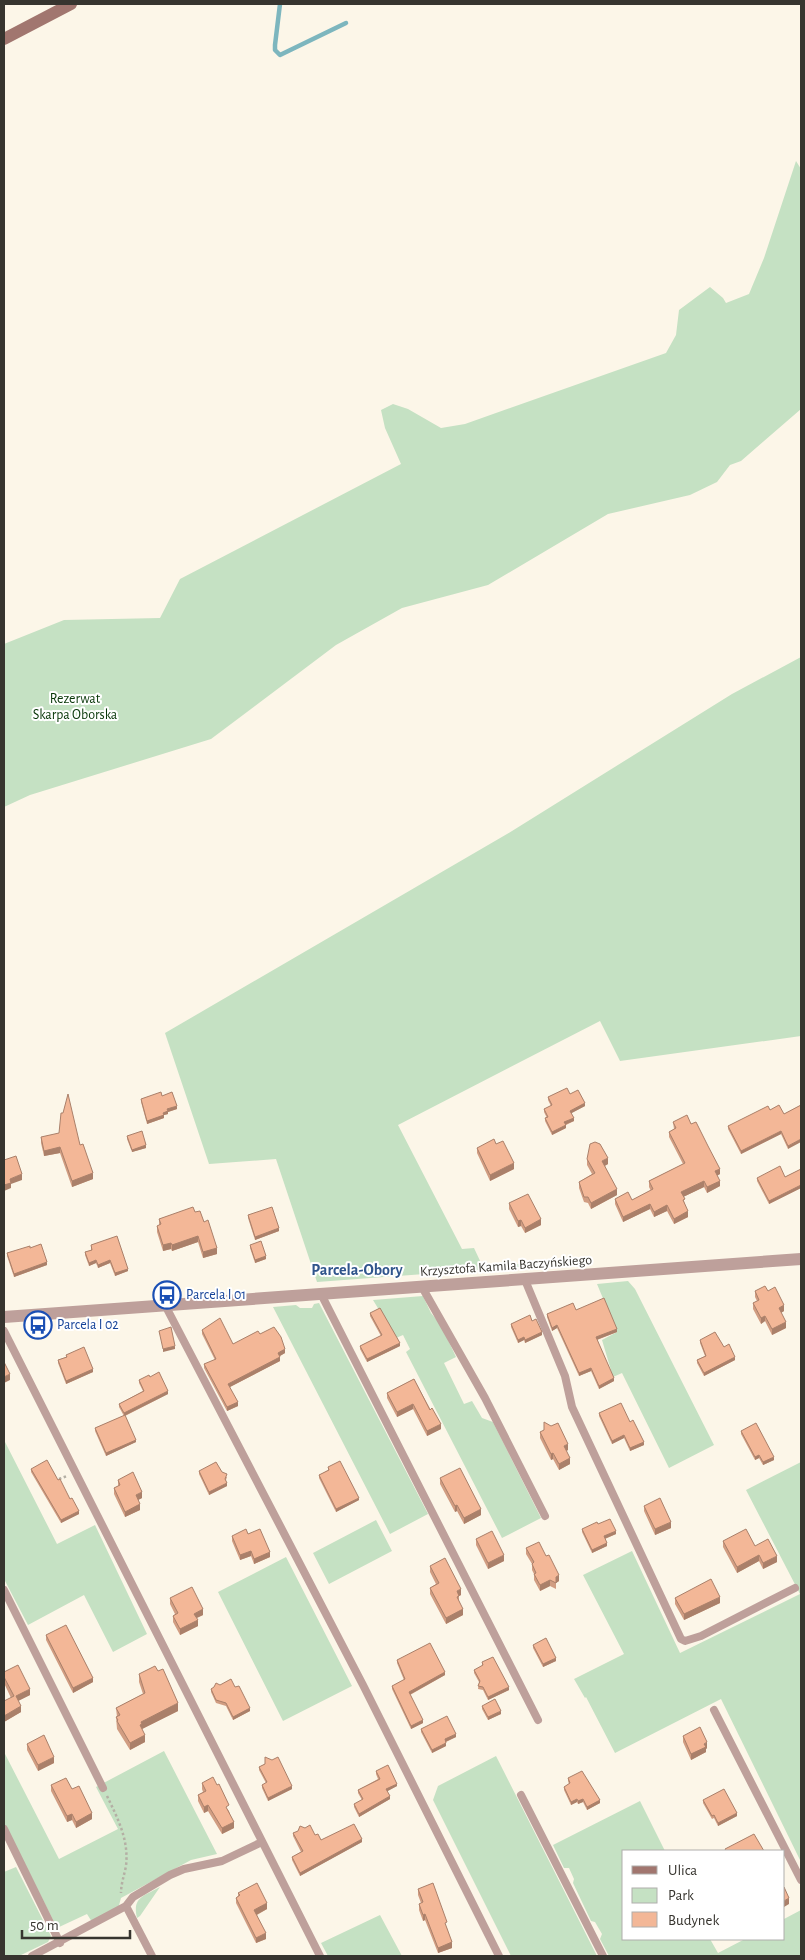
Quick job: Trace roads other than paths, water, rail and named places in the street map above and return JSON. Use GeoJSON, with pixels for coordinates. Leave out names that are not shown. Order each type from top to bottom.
{"type":"FeatureCollection","features":[{"type":"Feature","properties":{"kind":"main road"},"geometry":{"type":"LineString","coordinates":[[4,39],[71,4]]}},
{"type":"Feature","properties":{"kind":"street","name":"Krzysztofa Kamila Baczyńskiego"},"geometry":{"type":"LineString","coordinates":[[4,1317],[801,1259]]}},
{"type":"Feature","properties":{"kind":"lane"},"geometry":{"type":"LineString","coordinates":[[525,1280],[565,1376],[572,1407],[681,1639],[685,1641],[700,1636],[795,1588]]}},
{"type":"Feature","properties":{"kind":"lane"},"geometry":{"type":"LineString","coordinates":[[422,1287],[485,1398],[545,1516]]}},
{"type":"Feature","properties":{"kind":"lane"},"geometry":{"type":"LineString","coordinates":[[321,1294],[538,1720]]}},
{"type":"Feature","properties":{"kind":"lane"},"geometry":{"type":"LineString","coordinates":[[166,1305],[363,1685],[499,1956]]}},
{"type":"Feature","properties":{"kind":"lane"},"geometry":{"type":"LineString","coordinates":[[4,1330],[320,1956]]}},
{"type":"Feature","properties":{"kind":"lane"},"geometry":{"type":"LineString","coordinates":[[4,1590],[103,1788]]}},
{"type":"Feature","properties":{"kind":"lane"},"geometry":{"type":"LineString","coordinates":[[714,1710],[801,1880]]}},
{"type":"Feature","properties":{"kind":"lane"},"geometry":{"type":"LineString","coordinates":[[521,1795],[603,1956]]}},
{"type":"Feature","properties":{"kind":"lane"},"geometry":{"type":"LineString","coordinates":[[4,1829],[60,1942]]}},
{"type":"Feature","properties":{"kind":"lane"},"geometry":{"type":"LineString","coordinates":[[32,1956],[126,1906],[134,1897],[184,1868],[222,1862],[262,1842]]}},
{"type":"Feature","properties":{"kind":"lane"},"geometry":{"type":"LineString","coordinates":[[126,1906],[152,1956]]}},
{"type":"Feature","properties":{"kind":"waterway"},"geometry":{"type":"LineString","coordinates":[[280,4],[275,45],[275,50],[280,55],[346,23]]}},
{"type":"Feature","properties":{"kind":"place","name":"Parcela I 01"},"geometry":{"type":"Point","coordinates":[167,1295]}},
{"type":"Feature","properties":{"kind":"place","name":"Parcela I 02"},"geometry":{"type":"Point","coordinates":[38,1325]}},
{"type":"Feature","properties":{"kind":"district","name":"Parcela-Obory"},"geometry":{"type":"Point","coordinates":[357,1270]}},
{"type":"Feature","properties":{"kind":"park label","name":"Rezerwat Skarpa Oborska"},"geometry":{"type":"Point","coordinates":[75,708]}}]}
